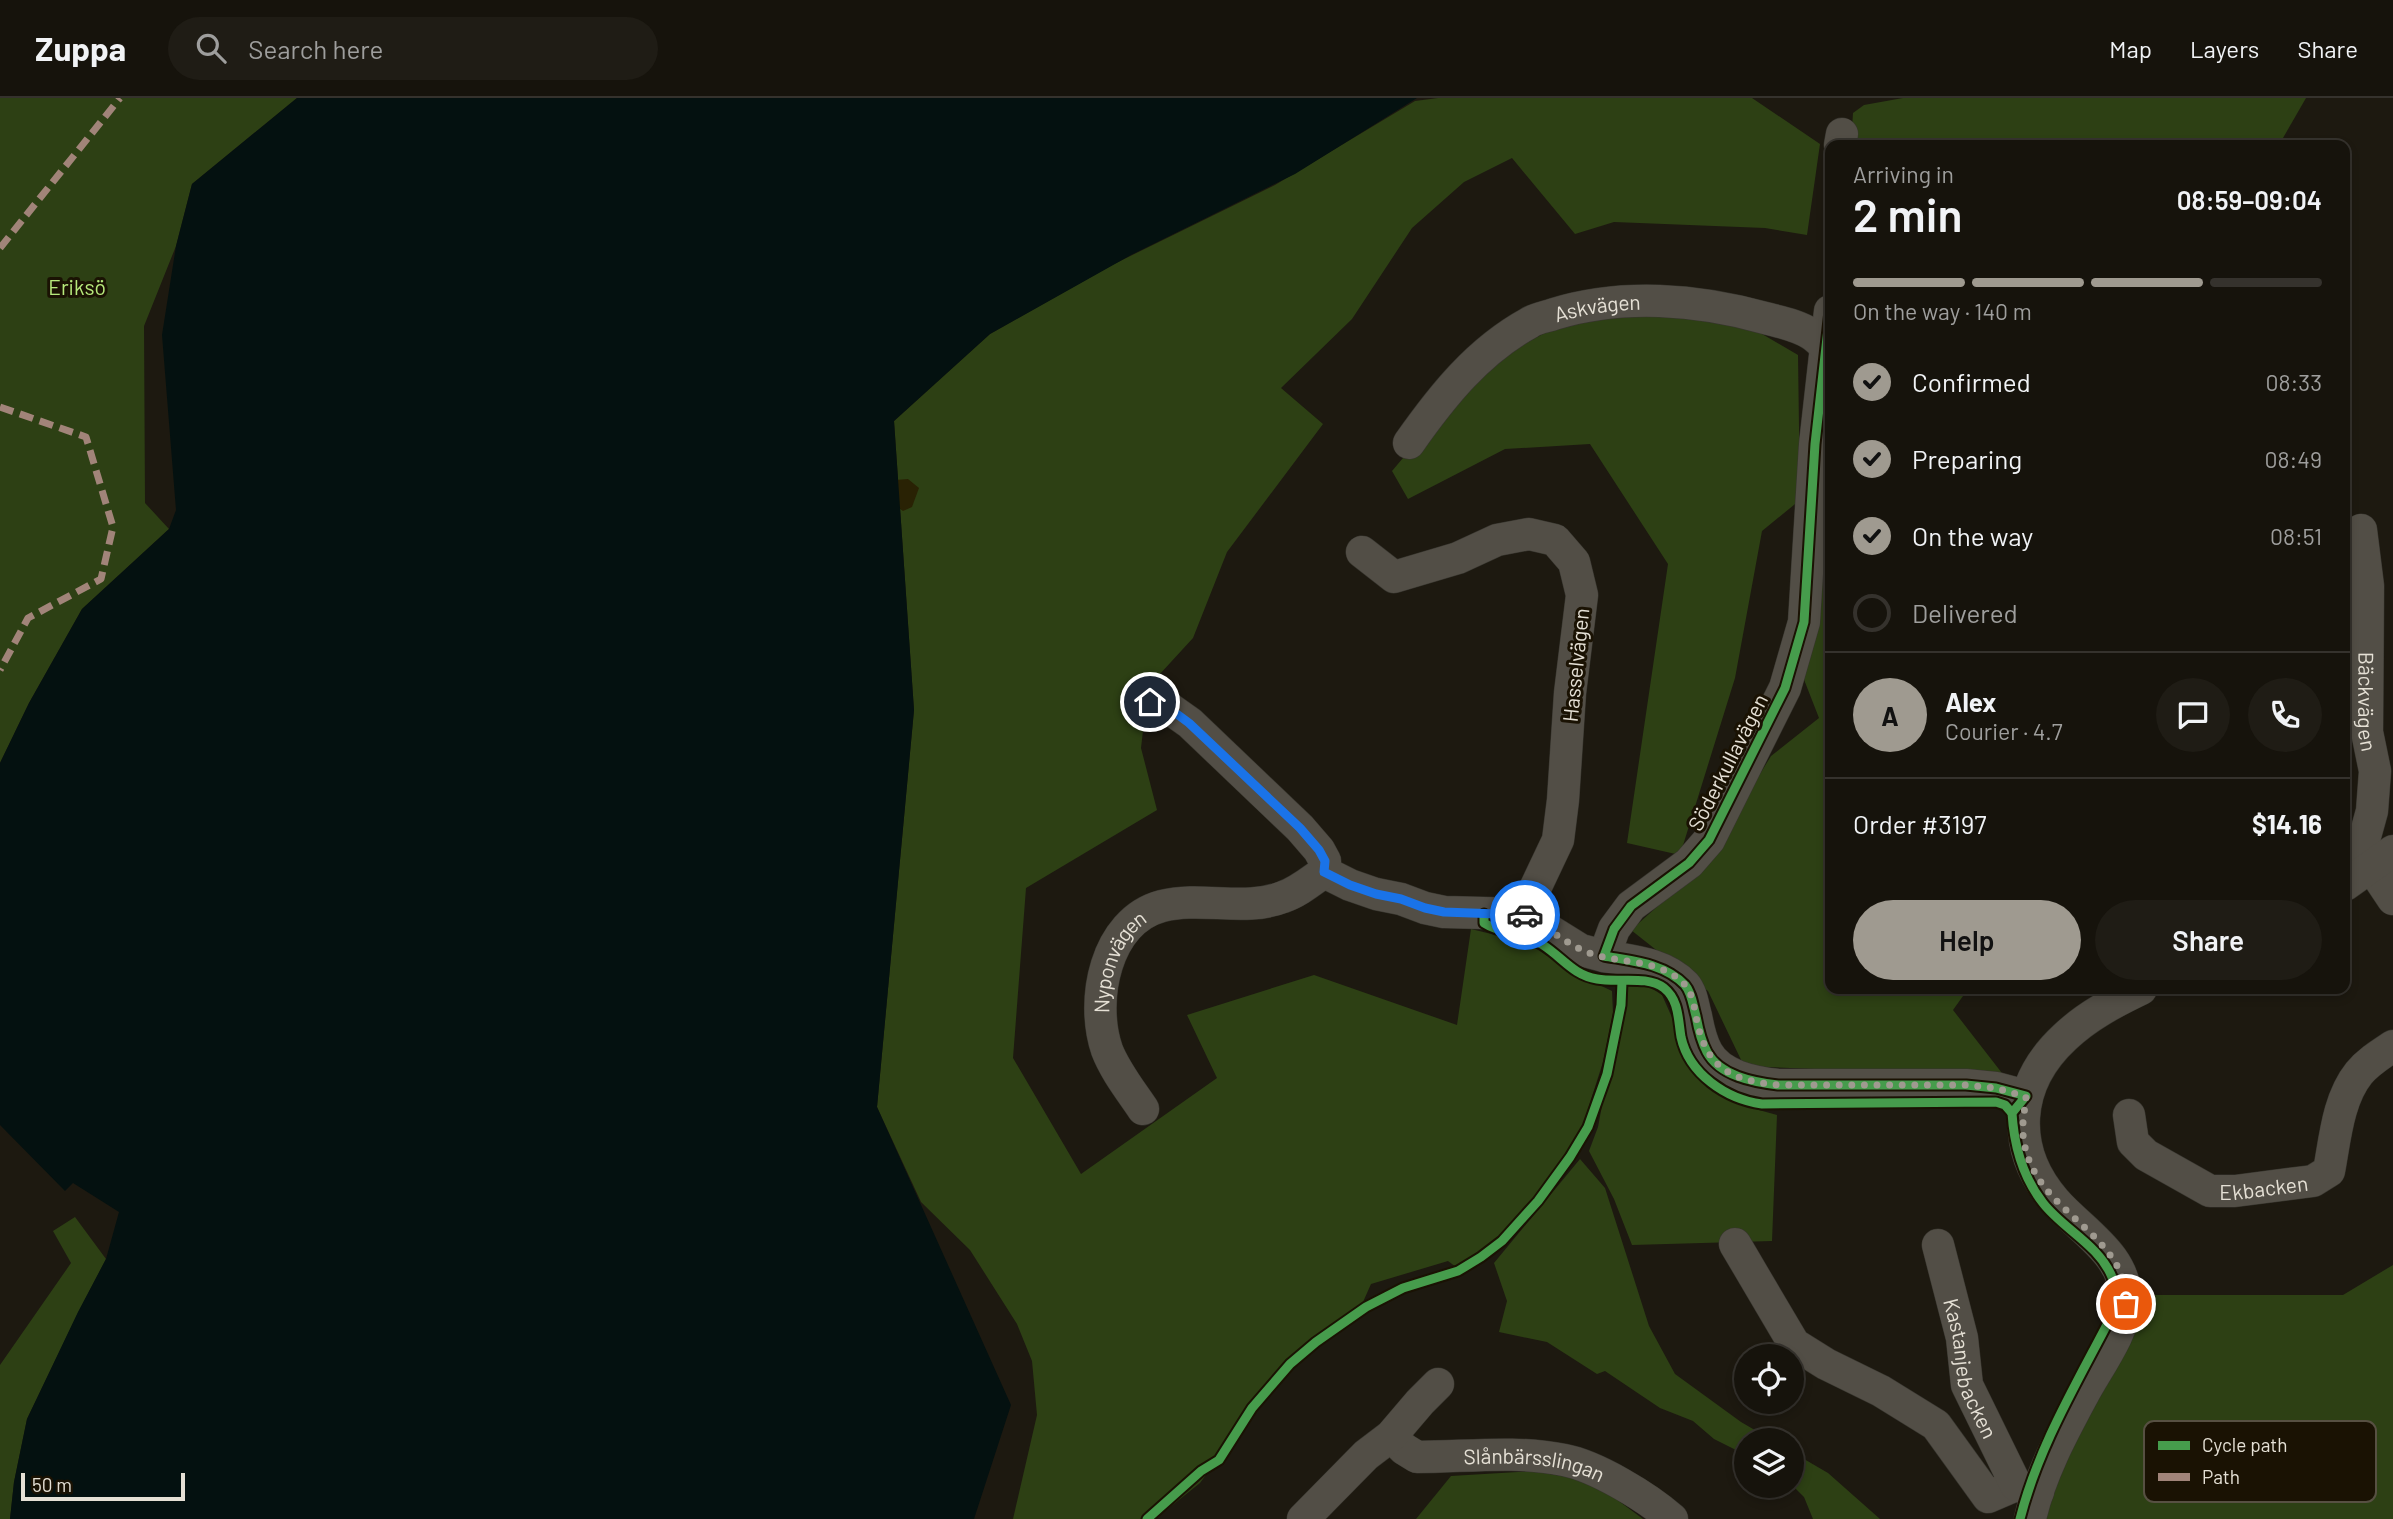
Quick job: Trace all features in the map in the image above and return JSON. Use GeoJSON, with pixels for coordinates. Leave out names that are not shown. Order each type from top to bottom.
{"type":"FeatureCollection","features":[{"type":"Feature","properties":{"kind":"street","name":"Askvägen"},"geometry":{"type":"LineString","coordinates":[[1409,443],[1434,407],[1493,346],[1531,321],[1566,310],[1601,303],[1636,302],[1714,306],[1786,324],[1811,334],[1825,345]]}},
{"type":"Feature","properties":{"kind":"street","name":"Söderkullavägen"},"geometry":{"type":"LineString","coordinates":[[1604,956],[1614,929],[1631,906],[1689,863],[1709,840],[1785,688],[1804,622],[1815,444],[1825,375]]}},
{"type":"Feature","properties":{"kind":"street","name":"Bäckvägen"},"geometry":{"type":"LineString","coordinates":[[2361,530],[2368,586],[2367,732],[2375,771],[2372,811],[2361,851],[2370,868]]}},
{"type":"Feature","properties":{"kind":"street","name":"Hasselvägen"},"geometry":{"type":"LineString","coordinates":[[1362,552],[1394,577],[1458,558],[1497,540],[1529,534],[1555,540],[1574,562],[1582,595],[1570,693],[1558,841],[1524,915]]}},
{"type":"Feature","properties":{"kind":"street"},"geometry":{"type":"LineString","coordinates":[[1150,702],[1166,706],[1189,723],[1300,828],[1325,861],[1324,872],[1350,885],[1425,908],[1444,912],[1524,915],[1581,950],[1658,967],[1672,974],[1687,987],[1707,1053],[1718,1065],[1736,1076],[1758,1083],[1778,1085],[1966,1085],[1996,1088],[2026,1097]]}},
{"type":"Feature","properties":{"kind":"street"},"geometry":{"type":"LineString","coordinates":[[2370,868],[2393,899]]}},
{"type":"Feature","properties":{"kind":"street","name":"Nyponvägen"},"geometry":{"type":"LineString","coordinates":[[1143,1109],[1108,1052],[1102,1031],[1100,1006],[1105,976],[1111,954],[1124,932],[1140,917],[1158,907],[1181,902],[1249,904],[1267,901],[1284,897],[1324,872]]}},
{"type":"Feature","properties":{"kind":"street"},"geometry":{"type":"LineString","coordinates":[[2028,1499],[2120,1329],[2126,1304],[2124,1284],[2117,1266],[2101,1245],[2056,1202],[2040,1181],[2029,1159],[2023,1134],[2026,1097],[2031,1081],[2043,1062],[2064,1037],[2101,1009],[2131,994]]}},
{"type":"Feature","properties":{"kind":"street","name":"Ekbacken"},"geometry":{"type":"LineString","coordinates":[[2129,1115],[2133,1142],[2146,1155],[2210,1191],[2235,1191],[2313,1181],[2329,1171],[2346,1094],[2358,1074],[2393,1046]]}},
{"type":"Feature","properties":{"kind":"street","name":"Kastanjebacken"},"geometry":{"type":"LineString","coordinates":[[1735,1244],[1794,1344],[1826,1364],[1881,1391],[1936,1425],[1988,1497],[2028,1499]]}},
{"type":"Feature","properties":{"kind":"street","name":"Kastanjebacken"},"geometry":{"type":"LineString","coordinates":[[1938,1245],[1962,1338],[1967,1385],[2028,1499]]}},
{"type":"Feature","properties":{"kind":"street"},"geometry":{"type":"LineString","coordinates":[[1303,1519],[1366,1455],[1391,1436],[1438,1384]]}},
{"type":"Feature","properties":{"kind":"street","name":"Slånbärsslingan"},"geometry":{"type":"LineString","coordinates":[[1391,1436],[1404,1449],[1418,1457],[1519,1455],[1565,1460],[1634,1491],[1672,1519]]}},
{"type":"Feature","properties":{"kind":"green space","name":"Eriksö"},"geometry":{"type":"Polygon","coordinates":[[[0,98],[297,98],[192,184],[176,246],[144,326],[145,503],[169,529],[82,609],[29,703],[0,763],[0,98]]]}},
{"type":"Feature","properties":{"kind":"green space"},"geometry":{"type":"Polygon","coordinates":[[[1438,98],[1752,98],[1820,144],[1807,235],[1765,228],[1614,222],[1575,234],[1512,158],[1464,182],[1412,228],[1352,319],[1281,388],[1323,424],[1227,552],[1193,638],[1148,687],[1141,748],[1157,810],[1026,888],[1013,1058],[1081,1174],[1217,1078],[1187,1015],[1314,975],[1457,1025],[1471,929],[1528,943],[1568,970],[1612,991],[1613,1013],[1603,1062],[1580,1134],[1554,1173],[1515,1220],[1483,1252],[1456,1267],[1448,1261],[1371,1284],[1359,1311],[1278,1376],[1200,1483],[1155,1519],[1013,1519],[1037,1415],[1032,1361],[1017,1324],[970,1250],[921,1202],[877,1107],[914,710],[894,421],[990,334],[1112,265],[1275,185],[1415,101],[1438,98]]]}},
{"type":"Feature","properties":{"kind":"green space"},"geometry":{"type":"Polygon","coordinates":[[[1903,98],[2306,98],[2282,140],[1851,140],[1853,113],[1864,105],[1903,98]]]}},
{"type":"Feature","properties":{"kind":"green space"},"geometry":{"type":"Polygon","coordinates":[[[1641,311],[1733,317],[1798,355],[1800,500],[1762,531],[1735,678],[1680,855],[1627,843],[1668,564],[1590,444],[1505,449],[1408,499],[1392,471],[1480,367],[1562,324],[1641,311]]]}},
{"type":"Feature","properties":{"kind":"green space"},"geometry":{"type":"Polygon","coordinates":[[[1825,513],[1825,994],[1964,994],[1953,1010],[2005,1077],[1744,1066],[1708,991],[1631,930],[1704,865],[1771,756],[1819,718],[1803,677],[1825,513]]]}},
{"type":"Feature","properties":{"kind":"green space"},"geometry":{"type":"Polygon","coordinates":[[[1622,982],[1645,984],[1662,995],[1689,1063],[1722,1094],[1748,1107],[1777,1115],[1772,1241],[1632,1245],[1614,1199],[1589,1151],[1598,1127],[1621,1005],[1622,982]]]}},
{"type":"Feature","properties":{"kind":"green space"},"geometry":{"type":"Polygon","coordinates":[[[1580,1159],[1605,1188],[1649,1326],[1675,1374],[1751,1428],[1734,1428],[1734,1449],[1714,1439],[1693,1421],[1660,1408],[1605,1371],[1597,1374],[1547,1342],[1499,1332],[1507,1301],[1494,1263],[1580,1159]]]}},
{"type":"Feature","properties":{"kind":"green space"},"geometry":{"type":"Polygon","coordinates":[[[75,1217],[106,1259],[27,1419],[14,1482],[10,1519],[0,1519],[0,1365],[71,1263],[53,1231],[75,1217]]]}},
{"type":"Feature","properties":{"kind":"green space"},"geometry":{"type":"Polygon","coordinates":[[[2393,1265],[2393,1519],[2044,1519],[2046,1493],[2145,1295],[2343,1295],[2393,1265]]]}},
{"type":"Feature","properties":{"kind":"green space"},"geometry":{"type":"Polygon","coordinates":[[[1804,1459],[1828,1473],[1880,1519],[1813,1519],[1804,1497],[1804,1459]]]}},
{"type":"Feature","properties":{"kind":"green space"},"geometry":{"type":"Polygon","coordinates":[[[1533,1471],[1578,1479],[1612,1496],[1643,1519],[1416,1519],[1451,1476],[1533,1471]]]}},
{"type":"Feature","properties":{"kind":"sand"},"geometry":{"type":"Polygon","coordinates":[[[908,479],[919,488],[912,507],[903,511],[890,502],[895,480],[908,479]]]}},
{"type":"Feature","properties":{"kind":"shaded area"},"geometry":{"type":"Polygon","coordinates":[[[297,98],[1417,98],[1295,174],[1131,255],[990,334],[894,421],[914,710],[877,1107],[1011,1405],[974,1519],[10,1519],[14,1482],[27,1419],[106,1259],[119,1212],[73,1183],[65,1191],[0,1125],[0,763],[29,703],[82,609],[169,529],[176,510],[162,335],[176,246],[192,184],[297,98]]]}},
{"type":"Feature","properties":{"kind":"marked path"},"geometry":{"type":"LineString","coordinates":[[0,248],[120,98]]}},
{"type":"Feature","properties":{"kind":"marked path"},"geometry":{"type":"LineString","coordinates":[[0,407],[86,437],[113,527],[101,579],[28,618],[0,670]]}},
{"type":"Feature","properties":{"kind":"cycle path"},"geometry":{"type":"LineString","coordinates":[[1825,355],[1815,444],[1804,622],[1785,688],[1709,840],[1689,863],[1631,906],[1614,929],[1604,956],[1658,967],[1685,985],[1691,996],[1707,1052],[1720,1067],[1738,1076],[1778,1085],[1966,1085],[1996,1088],[2026,1096],[2012,1113],[2017,1148],[2024,1171],[2043,1203],[2090,1246],[2106,1266],[2114,1285],[2115,1309],[2049,1438],[2020,1519]]}},
{"type":"Feature","properties":{"kind":"cycle path"},"geometry":{"type":"LineString","coordinates":[[1484,914],[1484,923],[1536,941],[1581,974],[1605,980],[1649,982],[1664,988],[1673,998],[1681,1037],[1692,1062],[1711,1082],[1735,1097],[1762,1104],[1996,1102],[2005,1105],[2012,1113]]}},
{"type":"Feature","properties":{"kind":"cycle path"},"geometry":{"type":"LineString","coordinates":[[1147,1519],[1201,1471],[1219,1460],[1252,1408],[1290,1364],[1316,1342],[1366,1307],[1403,1288],[1458,1271],[1481,1257],[1502,1241],[1538,1201],[1588,1127],[1607,1074],[1621,1005],[1622,982]]}},
{"type":"Feature","properties":{"kind":"way so far"},"geometry":{"type":"LineString","coordinates":[[1525,915],[1581,950],[1658,967],[1672,974],[1687,987],[1707,1053],[1718,1065],[1736,1076],[1758,1083],[1778,1085],[1966,1085],[1996,1088],[2026,1097],[2023,1134],[2029,1159],[2040,1181],[2056,1202],[2101,1245],[2117,1266],[2124,1284],[2126,1304]]}},
{"type":"Feature","properties":{"kind":"route"},"geometry":{"type":"LineString","coordinates":[[1150,702],[1166,706],[1189,723],[1300,828],[1325,861],[1324,872],[1350,885],[1425,908],[1444,912],[1525,915]]}}]}
